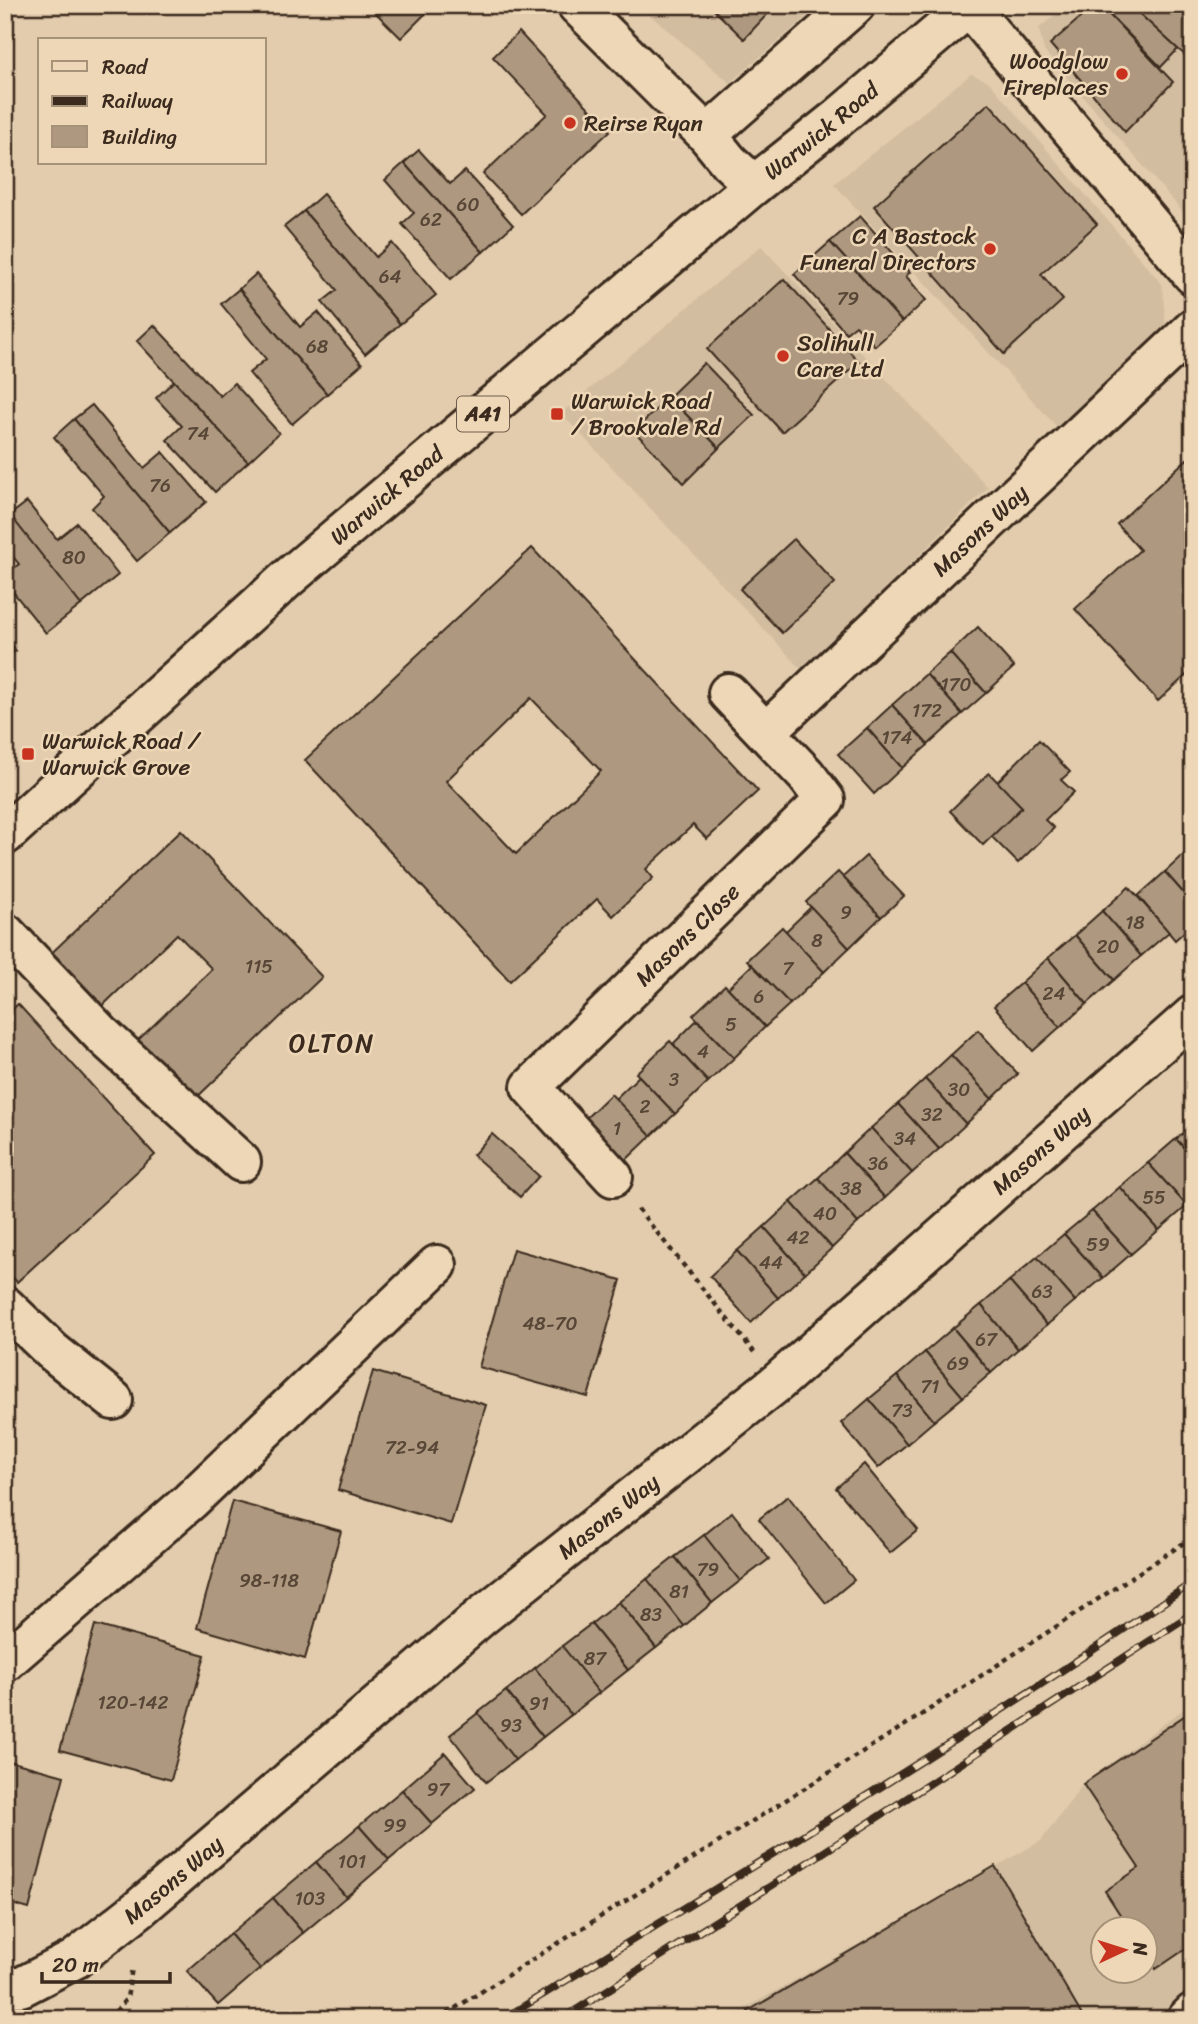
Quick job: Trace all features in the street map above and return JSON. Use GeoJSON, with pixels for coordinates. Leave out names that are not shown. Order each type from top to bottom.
{"type":"FeatureCollection","features":[{"type":"Feature","properties":{"kind":"main road"},"geometry":{"type":"LineString","coordinates":[[577,5],[754,185]]}},
{"type":"Feature","properties":{"kind":"main road"},"geometry":{"type":"LineString","coordinates":[[707,135],[855,5]]}},
{"type":"Feature","properties":{"kind":"main road"},"geometry":{"type":"LineString","coordinates":[[970,6],[994,40],[1193,275]]}},
{"type":"Feature","properties":{"kind":"main road","name":"Warwick Road"},"geometry":{"type":"LineString","coordinates":[[5,835],[288,578],[970,6]]}},
{"type":"Feature","properties":{"kind":"main road","name":"Masons Way"},"geometry":{"type":"LineString","coordinates":[[766,732],[1193,329]]}},
{"type":"Feature","properties":{"kind":"main road","name":"Masons Close"},"geometry":{"type":"LineString","coordinates":[[613,1177],[531,1087],[825,800],[806,775],[728,692]]}},
{"type":"Feature","properties":{"kind":"main road"},"geometry":{"type":"LineString","coordinates":[[5,933],[101,1034],[242,1163]]}},
{"type":"Feature","properties":{"kind":"main road","name":"Masons Way"},"geometry":{"type":"LineString","coordinates":[[5,1986],[21,1987],[75,1959],[119,1925],[482,1615],[778,1382],[1193,1015]]}},
{"type":"Feature","properties":{"kind":"main road"},"geometry":{"type":"LineString","coordinates":[[5,1662],[190,1501],[437,1265]]}},
{"type":"Feature","properties":{"kind":"main road"},"geometry":{"type":"LineString","coordinates":[[5,1306],[52,1351],[113,1400]]}},
{"type":"Feature","properties":{"kind":"main road"},"geometry":{"type":"LineString","coordinates":[[1186,2019],[1193,2013]]}},
{"type":"Feature","properties":{"kind":"path"},"geometry":{"type":"LineString","coordinates":[[613,1177],[778,1382]]}},
{"type":"Feature","properties":{"kind":"path"},"geometry":{"type":"LineString","coordinates":[[439,2019],[921,1716],[1193,1537]]}},
{"type":"Feature","properties":{"kind":"shaded area"},"geometry":{"type":"Polygon","coordinates":[[[638,5],[820,5],[730,83],[638,5]]]}},
{"type":"Feature","properties":{"kind":"shaded area"},"geometry":{"type":"Polygon","coordinates":[[[1068,5],[1193,5],[1193,224],[1044,51],[1039,28],[1068,5]]]}},
{"type":"Feature","properties":{"kind":"shaded area"},"geometry":{"type":"Polygon","coordinates":[[[971,74],[988,81],[1162,284],[1166,328],[1057,427],[834,184],[971,74]]]}},
{"type":"Feature","properties":{"kind":"shaded area"},"geometry":{"type":"Polygon","coordinates":[[[761,246],[988,487],[803,671],[561,413],[761,246]]]}},
{"type":"Feature","properties":{"kind":"shaded area"},"geometry":{"type":"Polygon","coordinates":[[[1193,1702],[1193,2019],[726,2019],[1041,1841],[1083,1784],[1193,1702]]]}},
{"type":"Feature","properties":{"kind":"building"},"geometry":{"type":"Polygon","coordinates":[[[368,5],[434,5],[401,38],[368,5]]]}},
{"type":"Feature","properties":{"kind":"building"},"geometry":{"type":"Polygon","coordinates":[[[709,5],[776,5],[744,39],[709,5]]]}},
{"type":"Feature","properties":{"kind":"building","name":"Woodglow Fireplaces"},"geometry":{"type":"Polygon","coordinates":[[[1095,5],[1100,5],[1173,82],[1125,132],[1050,44],[1095,5]]]}},
{"type":"Feature","properties":{"kind":"building"},"geometry":{"type":"Polygon","coordinates":[[[1100,5],[1130,5],[1178,49],[1161,67],[1100,5]]]}},
{"type":"Feature","properties":{"kind":"building"},"geometry":{"type":"Polygon","coordinates":[[[1130,5],[1193,5],[1193,59],[1178,49],[1130,5]]]}},
{"type":"Feature","properties":{"kind":"building","name":"Reirse Ryan"},"geometry":{"type":"Polygon","coordinates":[[[519,32],[610,131],[521,214],[483,174],[547,114],[493,57],[519,32]]]}},
{"type":"Feature","properties":{"kind":"building","name":"C A Bastock Funeral Directors"},"geometry":{"type":"Polygon","coordinates":[[[989,103],[1097,224],[1041,274],[1063,300],[1004,354],[874,206],[989,103]]]}},
{"type":"Feature","properties":{"kind":"building"},"geometry":{"type":"Polygon","coordinates":[[[419,150],[450,184],[465,171],[513,225],[483,252],[404,163],[419,150]]]}},
{"type":"Feature","properties":{"kind":"building"},"geometry":{"type":"Polygon","coordinates":[[[404,163],[483,252],[451,279],[402,224],[414,213],[385,180],[404,163]]]}},
{"type":"Feature","properties":{"kind":"building"},"geometry":{"type":"Polygon","coordinates":[[[323,194],[376,257],[392,243],[436,295],[400,324],[304,211],[323,194]]]}},
{"type":"Feature","properties":{"kind":"building"},"geometry":{"type":"Polygon","coordinates":[[[304,211],[400,324],[365,354],[322,302],[337,290],[284,227],[304,211]]]}},
{"type":"Feature","properties":{"kind":"building"},"geometry":{"type":"Polygon","coordinates":[[[860,216],[910,272],[906,276],[926,300],[902,322],[830,242],[860,216]]]}},
{"type":"Feature","properties":{"kind":"building"},"geometry":{"type":"Polygon","coordinates":[[[830,242],[902,322],[875,346],[856,325],[846,333],[794,274],[830,242]]]}},
{"type":"Feature","properties":{"kind":"building"},"geometry":{"type":"Polygon","coordinates":[[[256,274],[300,327],[318,312],[362,364],[327,394],[239,289],[256,274]]]}},
{"type":"Feature","properties":{"kind":"building","name":"Solihull Care Ltd"},"geometry":{"type":"Polygon","coordinates":[[[784,279],[859,362],[782,432],[707,349],[784,279]]]}},
{"type":"Feature","properties":{"kind":"building"},"geometry":{"type":"Polygon","coordinates":[[[239,289],[327,394],[292,424],[249,373],[266,359],[221,304],[239,289]]]}},
{"type":"Feature","properties":{"kind":"building"},"geometry":{"type":"Polygon","coordinates":[[[154,325],[220,396],[234,383],[279,433],[248,462],[137,341],[154,325]]]}},
{"type":"Feature","properties":{"kind":"building"},"geometry":{"type":"Polygon","coordinates":[[[704,363],[754,415],[719,448],[669,397],[704,363]]]}},
{"type":"Feature","properties":{"kind":"building"},"geometry":{"type":"Polygon","coordinates":[[[174,381],[248,462],[215,492],[167,440],[182,426],[156,398],[174,381]]]}},
{"type":"Feature","properties":{"kind":"building"},"geometry":{"type":"Polygon","coordinates":[[[669,397],[719,448],[684,483],[634,431],[669,397]]]}},
{"type":"Feature","properties":{"kind":"building"},"geometry":{"type":"Polygon","coordinates":[[[92,405],[144,468],[163,452],[206,502],[170,533],[74,419],[92,405]]]}},
{"type":"Feature","properties":{"kind":"building"},"geometry":{"type":"Polygon","coordinates":[[[74,419],[170,533],[137,561],[92,508],[104,496],[54,437],[74,419]]]}},
{"type":"Feature","properties":{"kind":"building"},"geometry":{"type":"Polygon","coordinates":[[[1187,459],[1193,465],[1193,669],[1158,701],[1075,609],[1140,550],[1117,524],[1187,459]]]}},
{"type":"Feature","properties":{"kind":"building"},"geometry":{"type":"Polygon","coordinates":[[[27,502],[57,539],[77,523],[118,575],[81,605],[10,515],[27,502]]]}},
{"type":"Feature","properties":{"kind":"building"},"geometry":{"type":"Polygon","coordinates":[[[10,515],[81,605],[46,633],[5,582],[5,575],[19,564],[5,547],[5,519],[10,515]]]}},
{"type":"Feature","properties":{"kind":"building"},"geometry":{"type":"Polygon","coordinates":[[[794,539],[835,583],[782,633],[740,589],[794,539]]]}},
{"type":"Feature","properties":{"kind":"building"},"geometry":{"type":"Polygon","coordinates":[[[532,548],[758,791],[707,839],[693,825],[646,869],[653,878],[613,916],[597,899],[510,981],[305,760],[532,548]],[[531,698],[446,781],[516,854],[601,771],[531,698]]]}},
{"type":"Feature","properties":{"kind":"building"},"geometry":{"type":"Polygon","coordinates":[[[978,627],[1014,667],[986,693],[950,653],[978,627]]]}},
{"type":"Feature","properties":{"kind":"building"},"geometry":{"type":"Polygon","coordinates":[[[5,635],[16,651],[5,657],[5,635]]]}},
{"type":"Feature","properties":{"kind":"building"},"geometry":{"type":"Polygon","coordinates":[[[950,653],[986,693],[962,714],[926,674],[950,653]]]}},
{"type":"Feature","properties":{"kind":"building"},"geometry":{"type":"Polygon","coordinates":[[[926,674],[962,714],[928,745],[892,705],[926,674]]]}},
{"type":"Feature","properties":{"kind":"building"},"geometry":{"type":"Polygon","coordinates":[[[892,705],[928,745],[902,768],[867,728],[892,705]]]}},
{"type":"Feature","properties":{"kind":"building"},"geometry":{"type":"Polygon","coordinates":[[[867,728],[902,768],[874,794],[838,754],[867,728]]]}},
{"type":"Feature","properties":{"kind":"building"},"geometry":{"type":"Polygon","coordinates":[[[1039,740],[1070,772],[1061,780],[1074,792],[1045,820],[1054,828],[1018,863],[991,836],[1022,807],[997,782],[1039,740]]]}},
{"type":"Feature","properties":{"kind":"building"},"geometry":{"type":"Polygon","coordinates":[[[989,773],[1022,807],[983,845],[950,811],[989,773]]]}},
{"type":"Feature","properties":{"kind":"building"},"geometry":{"type":"Polygon","coordinates":[[[181,830],[322,977],[191,1103],[135,1043],[212,969],[177,934],[93,1015],[42,962],[181,830]]]}},
{"type":"Feature","properties":{"kind":"building"},"geometry":{"type":"Polygon","coordinates":[[[1193,849],[1193,904],[1165,872],[1193,849]]]}},
{"type":"Feature","properties":{"kind":"building"},"geometry":{"type":"Polygon","coordinates":[[[866,856],[904,896],[881,917],[843,877],[866,856]]]}},
{"type":"Feature","properties":{"kind":"building"},"geometry":{"type":"Polygon","coordinates":[[[838,872],[881,917],[849,948],[806,902],[838,872]]]}},
{"type":"Feature","properties":{"kind":"building"},"geometry":{"type":"Polygon","coordinates":[[[1165,872],[1193,904],[1193,924],[1175,940],[1138,896],[1165,872]]]}},
{"type":"Feature","properties":{"kind":"building"},"geometry":{"type":"Polygon","coordinates":[[[1129,887],[1169,932],[1141,956],[1102,911],[1129,887]]]}},
{"type":"Feature","properties":{"kind":"building"},"geometry":{"type":"Polygon","coordinates":[[[811,907],[849,948],[824,972],[785,932],[811,907]]]}},
{"type":"Feature","properties":{"kind":"building"},"geometry":{"type":"Polygon","coordinates":[[[1102,911],[1141,956],[1114,980],[1075,935],[1102,911]]]}},
{"type":"Feature","properties":{"kind":"building"},"geometry":{"type":"Polygon","coordinates":[[[782,927],[824,972],[790,1004],[747,960],[782,927]]]}},
{"type":"Feature","properties":{"kind":"building"},"geometry":{"type":"Polygon","coordinates":[[[1075,935],[1114,980],[1087,1004],[1048,958],[1075,935]]]}},
{"type":"Feature","properties":{"kind":"building"},"geometry":{"type":"Polygon","coordinates":[[[1048,958],[1087,1004],[1060,1027],[1021,983],[1048,958]]]}},
{"type":"Feature","properties":{"kind":"building"},"geometry":{"type":"Polygon","coordinates":[[[752,965],[790,1004],[765,1027],[728,988],[752,965]]]}},
{"type":"Feature","properties":{"kind":"building"},"geometry":{"type":"Polygon","coordinates":[[[1021,983],[1060,1027],[1033,1051],[994,1006],[1021,983]]]}},
{"type":"Feature","properties":{"kind":"building"},"geometry":{"type":"Polygon","coordinates":[[[725,985],[765,1027],[734,1058],[693,1015],[725,985]]]}},
{"type":"Feature","properties":{"kind":"building"},"geometry":{"type":"Polygon","coordinates":[[[18,1004],[155,1155],[17,1282],[5,1270],[5,1016],[18,1004]]]}},
{"type":"Feature","properties":{"kind":"building"},"geometry":{"type":"Polygon","coordinates":[[[697,1020],[734,1058],[708,1082],[673,1044],[697,1020]]]}},
{"type":"Feature","properties":{"kind":"building"},"geometry":{"type":"Polygon","coordinates":[[[978,1030],[1018,1074],[992,1099],[951,1055],[978,1030]]]}},
{"type":"Feature","properties":{"kind":"building"},"geometry":{"type":"Polygon","coordinates":[[[670,1041],[708,1082],[675,1114],[636,1073],[670,1041]]]}},
{"type":"Feature","properties":{"kind":"building"},"geometry":{"type":"Polygon","coordinates":[[[951,1055],[992,1099],[966,1124],[925,1079],[951,1055]]]}},
{"type":"Feature","properties":{"kind":"building"},"geometry":{"type":"Polygon","coordinates":[[[639,1076],[675,1114],[651,1136],[615,1099],[639,1076]]]}},
{"type":"Feature","properties":{"kind":"building"},"geometry":{"type":"Polygon","coordinates":[[[925,1079],[966,1124],[939,1149],[898,1104],[925,1079]]]}},
{"type":"Feature","properties":{"kind":"building"},"geometry":{"type":"Polygon","coordinates":[[[611,1094],[651,1136],[624,1162],[584,1120],[611,1094]]]}},
{"type":"Feature","properties":{"kind":"building"},"geometry":{"type":"Polygon","coordinates":[[[898,1104],[939,1149],[912,1173],[871,1128],[898,1104]]]}},
{"type":"Feature","properties":{"kind":"building"},"geometry":{"type":"Polygon","coordinates":[[[1193,1125],[1193,1158],[1176,1139],[1193,1125]]]}},
{"type":"Feature","properties":{"kind":"building"},"geometry":{"type":"Polygon","coordinates":[[[871,1128],[912,1173],[885,1198],[844,1153],[871,1128]]]}},
{"type":"Feature","properties":{"kind":"building"},"geometry":{"type":"Polygon","coordinates":[[[492,1134],[539,1176],[520,1197],[473,1155],[492,1134]]]}},
{"type":"Feature","properties":{"kind":"building"},"geometry":{"type":"Polygon","coordinates":[[[1176,1139],[1193,1158],[1193,1202],[1187,1206],[1148,1163],[1176,1139]]]}},
{"type":"Feature","properties":{"kind":"building"},"geometry":{"type":"Polygon","coordinates":[[[844,1153],[885,1198],[858,1223],[818,1178],[844,1153]]]}},
{"type":"Feature","properties":{"kind":"building"},"geometry":{"type":"Polygon","coordinates":[[[1148,1163],[1187,1206],[1159,1230],[1120,1187],[1148,1163]]]}},
{"type":"Feature","properties":{"kind":"building"},"geometry":{"type":"Polygon","coordinates":[[[818,1178],[858,1223],[832,1248],[791,1202],[818,1178]]]}},
{"type":"Feature","properties":{"kind":"building"},"geometry":{"type":"Polygon","coordinates":[[[1120,1187],[1159,1230],[1131,1254],[1092,1211],[1120,1187]]]}},
{"type":"Feature","properties":{"kind":"building"},"geometry":{"type":"Polygon","coordinates":[[[791,1202],[832,1248],[805,1273],[764,1227],[791,1202]]]}},
{"type":"Feature","properties":{"kind":"building"},"geometry":{"type":"Polygon","coordinates":[[[1092,1211],[1131,1254],[1103,1278],[1064,1234],[1092,1211]]]}},
{"type":"Feature","properties":{"kind":"building"},"geometry":{"type":"Polygon","coordinates":[[[764,1227],[805,1273],[778,1298],[737,1251],[764,1227]]]}},
{"type":"Feature","properties":{"kind":"building"},"geometry":{"type":"Polygon","coordinates":[[[1064,1234],[1103,1278],[1075,1301],[1037,1257],[1064,1234]]]}},
{"type":"Feature","properties":{"kind":"building"},"geometry":{"type":"Polygon","coordinates":[[[513,1249],[621,1280],[588,1397],[479,1367],[513,1249]]]}},
{"type":"Feature","properties":{"kind":"building"},"geometry":{"type":"Polygon","coordinates":[[[737,1251],[778,1298],[751,1323],[710,1276],[737,1251]]]}},
{"type":"Feature","properties":{"kind":"building"},"geometry":{"type":"Polygon","coordinates":[[[1037,1257],[1075,1301],[1047,1325],[1009,1281],[1037,1257]]]}},
{"type":"Feature","properties":{"kind":"building"},"geometry":{"type":"Polygon","coordinates":[[[1009,1281],[1047,1325],[1018,1349],[981,1305],[1009,1281]]]}},
{"type":"Feature","properties":{"kind":"building"},"geometry":{"type":"Polygon","coordinates":[[[981,1305],[1018,1349],[991,1373],[953,1328],[981,1305]]]}},
{"type":"Feature","properties":{"kind":"building"},"geometry":{"type":"Polygon","coordinates":[[[953,1328],[991,1373],[963,1397],[925,1352],[953,1328]]]}},
{"type":"Feature","properties":{"kind":"building"},"geometry":{"type":"Polygon","coordinates":[[[925,1352],[963,1397],[934,1421],[897,1376],[925,1352]]]}},
{"type":"Feature","properties":{"kind":"building"},"geometry":{"type":"Polygon","coordinates":[[[373,1371],[486,1405],[451,1524],[338,1490],[373,1371]]]}},
{"type":"Feature","properties":{"kind":"building"},"geometry":{"type":"Polygon","coordinates":[[[897,1376],[934,1421],[907,1444],[869,1399],[897,1376]]]}},
{"type":"Feature","properties":{"kind":"building"},"geometry":{"type":"Polygon","coordinates":[[[869,1399],[907,1444],[878,1468],[841,1423],[869,1399]]]}},
{"type":"Feature","properties":{"kind":"building"},"geometry":{"type":"Polygon","coordinates":[[[864,1464],[918,1530],[890,1553],[836,1488],[864,1464]]]}},
{"type":"Feature","properties":{"kind":"building"},"geometry":{"type":"Polygon","coordinates":[[[788,1496],[854,1580],[826,1603],[759,1519],[788,1496]]]}},
{"type":"Feature","properties":{"kind":"building"},"geometry":{"type":"Polygon","coordinates":[[[232,1501],[341,1531],[305,1659],[197,1628],[232,1501]]]}},
{"type":"Feature","properties":{"kind":"building"},"geometry":{"type":"Polygon","coordinates":[[[732,1512],[769,1559],[740,1581],[704,1535],[732,1512]]]}},
{"type":"Feature","properties":{"kind":"building"},"geometry":{"type":"Polygon","coordinates":[[[704,1535],[740,1581],[712,1603],[675,1557],[704,1535]]]}},
{"type":"Feature","properties":{"kind":"building"},"geometry":{"type":"Polygon","coordinates":[[[675,1557],[712,1603],[684,1626],[647,1579],[675,1557]]]}},
{"type":"Feature","properties":{"kind":"building"},"geometry":{"type":"Polygon","coordinates":[[[647,1579],[684,1626],[656,1648],[619,1602],[647,1579]]]}},
{"type":"Feature","properties":{"kind":"building"},"geometry":{"type":"Polygon","coordinates":[[[619,1602],[656,1648],[628,1670],[591,1624],[619,1602]]]}},
{"type":"Feature","properties":{"kind":"building"},"geometry":{"type":"Polygon","coordinates":[[[591,1624],[628,1670],[599,1693],[562,1646],[591,1624]]]}},
{"type":"Feature","properties":{"kind":"building"},"geometry":{"type":"Polygon","coordinates":[[[95,1625],[205,1655],[171,1780],[60,1750],[95,1625]]]}},
{"type":"Feature","properties":{"kind":"building"},"geometry":{"type":"Polygon","coordinates":[[[562,1646],[599,1693],[571,1715],[535,1668],[562,1646]]]}},
{"type":"Feature","properties":{"kind":"building"},"geometry":{"type":"Polygon","coordinates":[[[535,1668],[571,1715],[543,1737],[506,1691],[535,1668]]]}},
{"type":"Feature","properties":{"kind":"building"},"geometry":{"type":"Polygon","coordinates":[[[506,1691],[543,1737],[515,1760],[478,1713],[506,1691]]]}},
{"type":"Feature","properties":{"kind":"building"},"geometry":{"type":"Polygon","coordinates":[[[1193,1710],[1193,1944],[1160,1966],[1160,1916],[1121,1916],[1105,1891],[1139,1868],[1083,1784],[1193,1710]]]}},
{"type":"Feature","properties":{"kind":"building"},"geometry":{"type":"Polygon","coordinates":[[[478,1713],[515,1760],[486,1782],[450,1735],[478,1713]]]}},
{"type":"Feature","properties":{"kind":"building"},"geometry":{"type":"Polygon","coordinates":[[[445,1753],[475,1788],[432,1824],[402,1790],[445,1753]]]}},
{"type":"Feature","properties":{"kind":"building"},"geometry":{"type":"Polygon","coordinates":[[[5,1760],[64,1776],[29,1909],[5,1902],[5,1760]]]}},
{"type":"Feature","properties":{"kind":"building"},"geometry":{"type":"Polygon","coordinates":[[[402,1790],[432,1824],[389,1860],[359,1826],[402,1790]]]}},
{"type":"Feature","properties":{"kind":"building"},"geometry":{"type":"Polygon","coordinates":[[[359,1826],[389,1860],[346,1897],[316,1862],[359,1826]]]}},
{"type":"Feature","properties":{"kind":"building"},"geometry":{"type":"Polygon","coordinates":[[[316,1862],[346,1897],[303,1933],[273,1898],[316,1862]]]}},
{"type":"Feature","properties":{"kind":"building"},"geometry":{"type":"Polygon","coordinates":[[[995,1866],[1084,2019],[753,2019],[748,2011],[995,1866]]]}},
{"type":"Feature","properties":{"kind":"building"},"geometry":{"type":"Polygon","coordinates":[[[273,1898],[303,1933],[260,1969],[230,1934],[273,1898]]]}},
{"type":"Feature","properties":{"kind":"building"},"geometry":{"type":"Polygon","coordinates":[[[230,1934],[260,1969],[218,2005],[187,1971],[230,1934]]]}},
{"type":"Feature","properties":{"kind":"railway"},"geometry":{"type":"LineString","coordinates":[[503,2019],[937,1751],[1193,1582]]}},
{"type":"Feature","properties":{"kind":"railway"},"geometry":{"type":"LineString","coordinates":[[562,2019],[1193,1613]]}},
{"type":"Feature","properties":{"kind":"place","name":"Woodglow Fireplaces"},"geometry":{"type":"Point","coordinates":[1122,74]}},
{"type":"Feature","properties":{"kind":"place","name":"Reirse Ryan"},"geometry":{"type":"Point","coordinates":[570,123]}},
{"type":"Feature","properties":{"kind":"place","name":"C A Bastock Funeral Directors"},"geometry":{"type":"Point","coordinates":[990,249]}},
{"type":"Feature","properties":{"kind":"place","name":"Solihull Care Ltd"},"geometry":{"type":"Point","coordinates":[783,356]}},
{"type":"Feature","properties":{"kind":"place","name":"Warwick Road / Brookvale Rd"},"geometry":{"type":"Point","coordinates":[557,414]}},
{"type":"Feature","properties":{"kind":"place","name":"Warwick Road / Warwick Grove"},"geometry":{"type":"Point","coordinates":[28,754]}},
{"type":"Feature","properties":{"kind":"district","name":"OLTON"},"geometry":{"type":"Point","coordinates":[332,1043]}}]}
